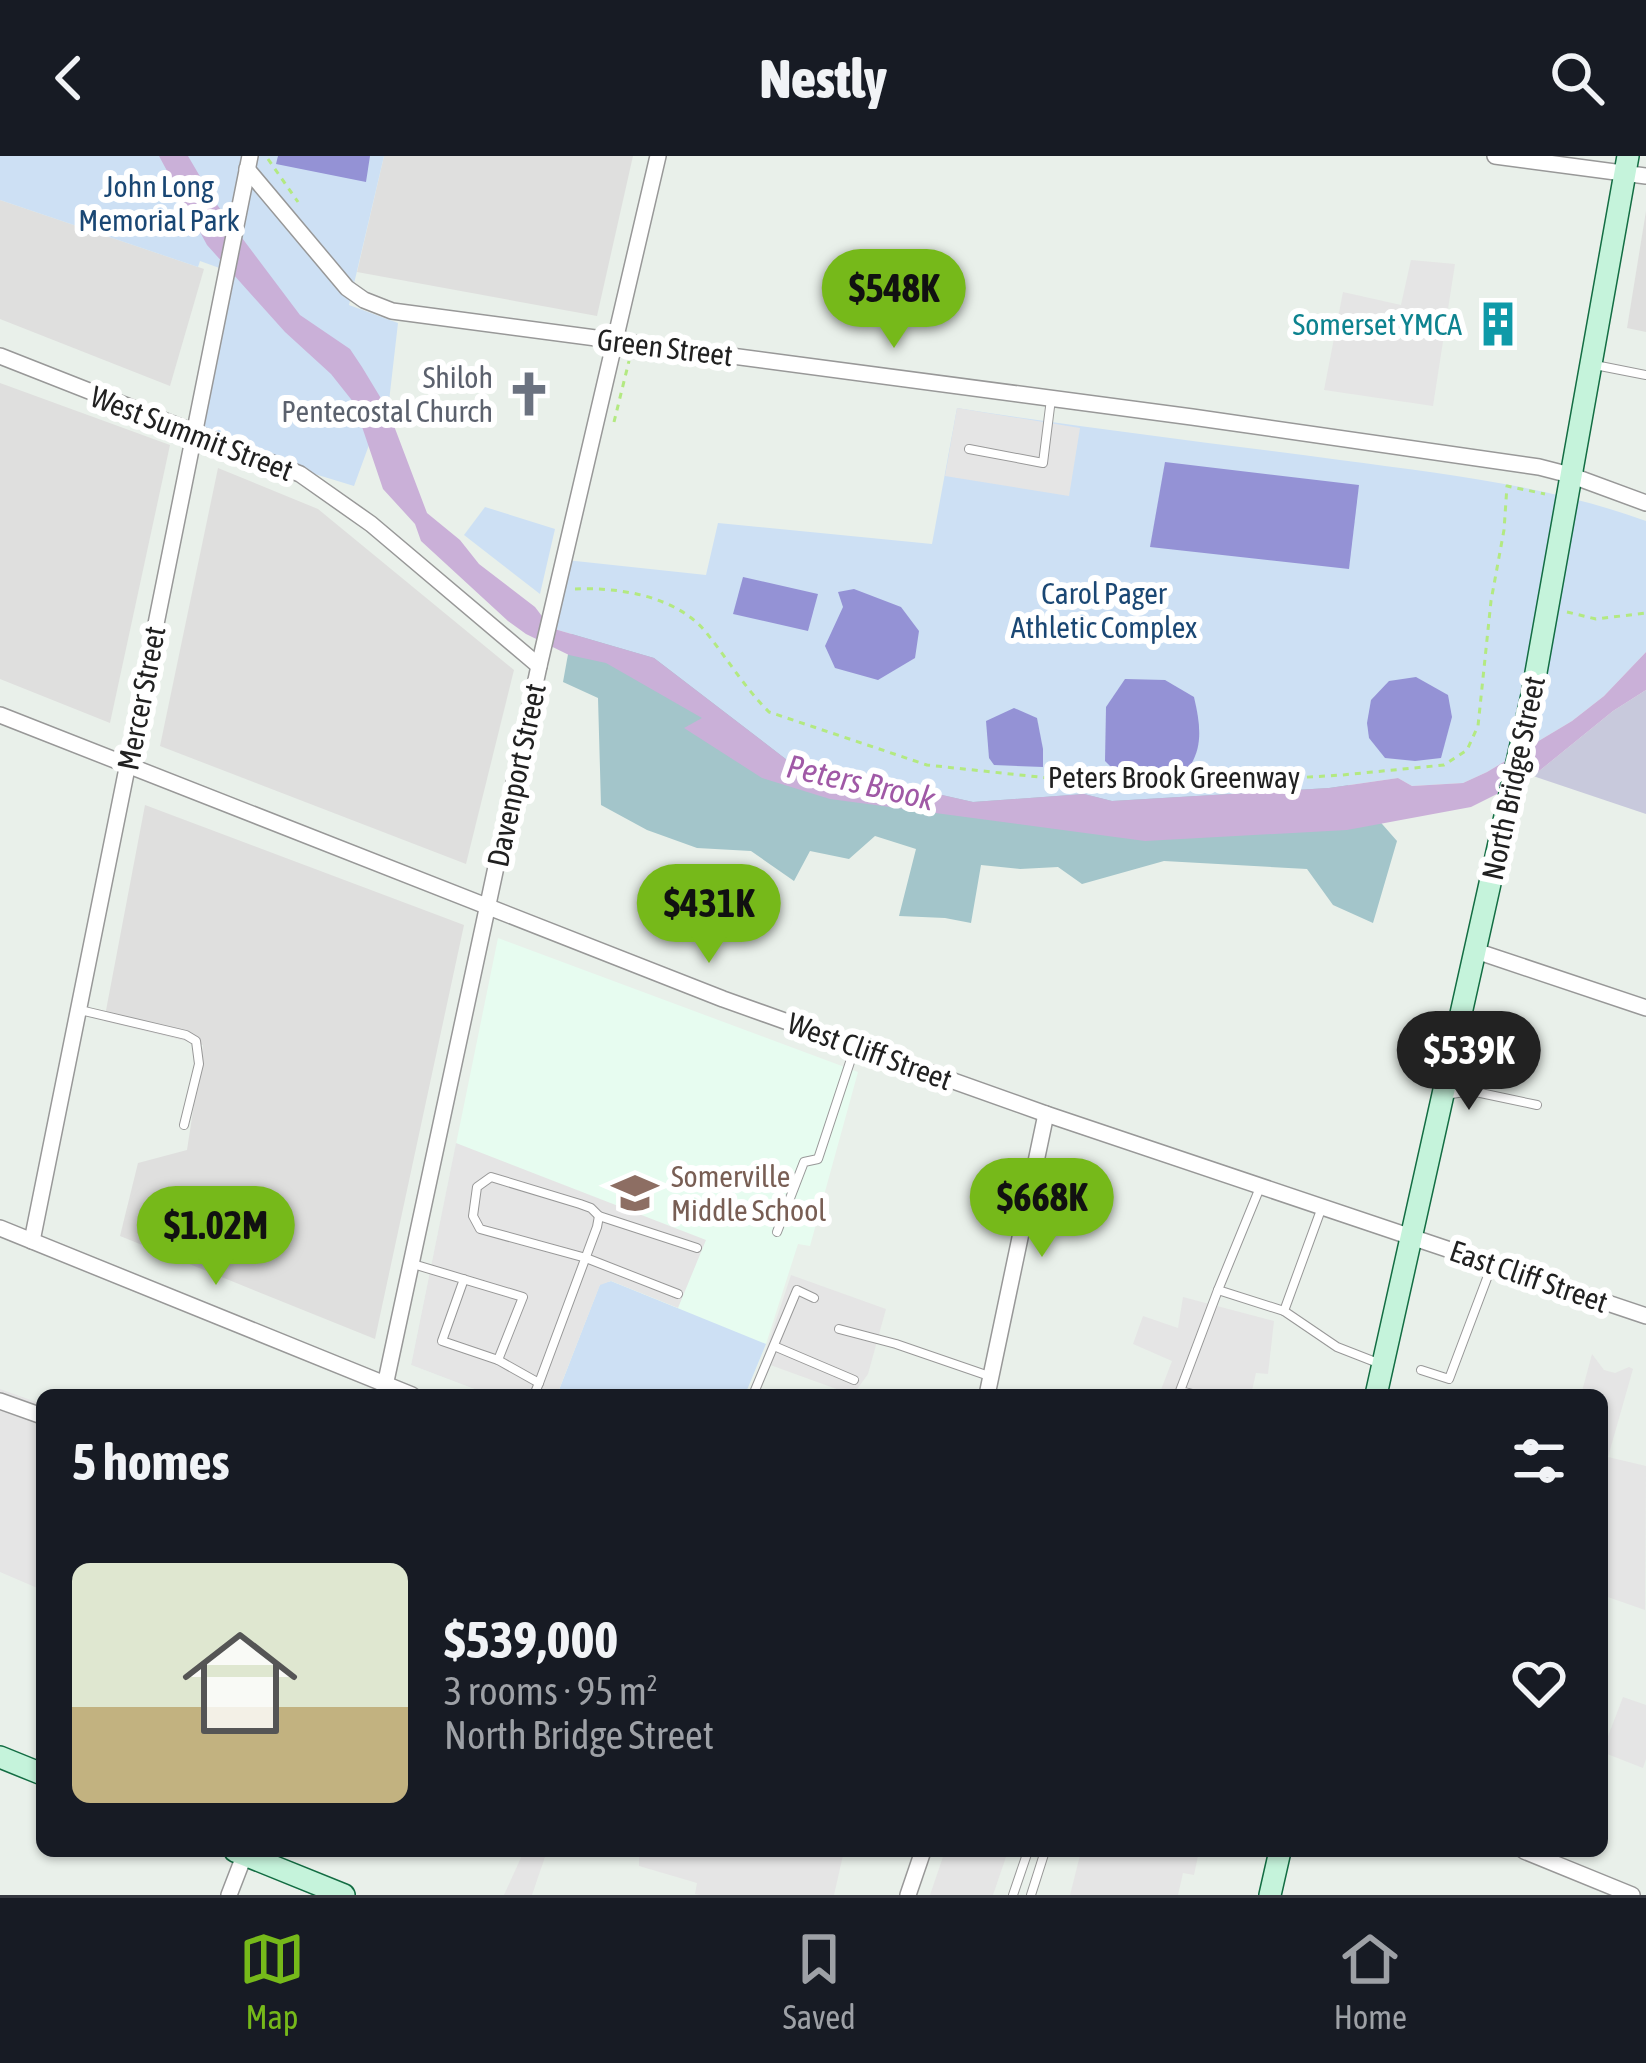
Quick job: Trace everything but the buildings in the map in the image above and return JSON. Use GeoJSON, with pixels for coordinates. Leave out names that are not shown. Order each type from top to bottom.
{"type":"FeatureCollection","features":[{"type":"Feature","properties":{"kind":"street","name":"Davenport Street"},"geometry":{"type":"LineString","coordinates":[[384,1389],[541,658],[658,156]]}},
{"type":"Feature","properties":{"kind":"street"},"geometry":{"type":"LineString","coordinates":[[1495,156],[1633,169]]}},
{"type":"Feature","properties":{"kind":"street","name":"Green Street"},"geometry":{"type":"LineString","coordinates":[[248,162],[346,288],[392,310],[1539,467],[1646,503]]}},
{"type":"Feature","properties":{"kind":"street","name":"Mercer Street"},"geometry":{"type":"LineString","coordinates":[[32,1241],[248,162]]}},
{"type":"Feature","properties":{"kind":"street","name":"North Bridge Street"},"geometry":{"type":"LineString","coordinates":[[1377,1389],[1532,694],[1590,364],[1633,169]]}},
{"type":"Feature","properties":{"kind":"street","name":"West Summit Street"},"geometry":{"type":"LineString","coordinates":[[0,356],[300,474],[541,658]]}},
{"type":"Feature","properties":{"kind":"street","name":"West Cliff Street"},"geometry":{"type":"LineString","coordinates":[[0,716],[723,999],[1046,1114],[1412,1235]]}},
{"type":"Feature","properties":{"kind":"street"},"geometry":{"type":"LineString","coordinates":[[1476,951],[1646,1008]]}},
{"type":"Feature","properties":{"kind":"street"},"geometry":{"type":"LineString","coordinates":[[988,1389],[1046,1114]]}},
{"type":"Feature","properties":{"kind":"street"},"geometry":{"type":"LineString","coordinates":[[0,1228],[384,1389]]}},
{"type":"Feature","properties":{"kind":"street","name":"East Cliff Street"},"geometry":{"type":"LineString","coordinates":[[1412,1235],[1646,1316]]}},
{"type":"Feature","properties":{"kind":"street"},"geometry":{"type":"LineString","coordinates":[[0,1401],[36,1414]]}},
{"type":"Feature","properties":{"kind":"street"},"geometry":{"type":"LineString","coordinates":[[0,1757],[36,1772]]}},
{"type":"Feature","properties":{"kind":"street"},"geometry":{"type":"LineString","coordinates":[[230,1895],[241,1857]]}},
{"type":"Feature","properties":{"kind":"street"},"geometry":{"type":"LineString","coordinates":[[254,1857],[344,1895]]}},
{"type":"Feature","properties":{"kind":"street"},"geometry":{"type":"LineString","coordinates":[[908,1895],[921,1857]]}},
{"type":"Feature","properties":{"kind":"street"},"geometry":{"type":"LineString","coordinates":[[1270,1895],[1279,1857]]}},
{"type":"Feature","properties":{"kind":"street"},"geometry":{"type":"LineString","coordinates":[[1539,1857],[1632,1895]]}},
{"type":"Feature","properties":{"kind":"lane"},"geometry":{"type":"LineString","coordinates":[[1590,364],[1646,376]]}},
{"type":"Feature","properties":{"kind":"lane"},"geometry":{"type":"LineString","coordinates":[[969,449],[1043,463],[1052,398]]}},
{"type":"Feature","properties":{"kind":"lane"},"geometry":{"type":"LineString","coordinates":[[78,1009],[186,1035],[196,1042],[199,1064],[184,1125]]}},
{"type":"Feature","properties":{"kind":"lane"},"geometry":{"type":"LineString","coordinates":[[777,1232],[804,1162],[818,1159],[856,1046]]}},
{"type":"Feature","properties":{"kind":"lane"},"geometry":{"type":"LineString","coordinates":[[1449,1072],[1471,1091]]}},
{"type":"Feature","properties":{"kind":"lane"},"geometry":{"type":"LineString","coordinates":[[1444,1095],[1471,1091],[1537,1105]]}},
{"type":"Feature","properties":{"kind":"lane"},"geometry":{"type":"LineString","coordinates":[[678,1294],[586,1258],[480,1228],[473,1216],[477,1187],[490,1178],[580,1204],[599,1216],[697,1248]]}},
{"type":"Feature","properties":{"kind":"lane"},"geometry":{"type":"LineString","coordinates":[[1181,1389],[1261,1185]]}},
{"type":"Feature","properties":{"kind":"lane"},"geometry":{"type":"LineString","coordinates":[[1284,1311],[1322,1205]]}},
{"type":"Feature","properties":{"kind":"lane"},"geometry":{"type":"LineString","coordinates":[[536,1389],[599,1216]]}},
{"type":"Feature","properties":{"kind":"lane"},"geometry":{"type":"LineString","coordinates":[[1421,1370],[1449,1379],[1493,1263]]}},
{"type":"Feature","properties":{"kind":"lane"},"geometry":{"type":"LineString","coordinates":[[411,1264],[523,1298],[498,1360]]}},
{"type":"Feature","properties":{"kind":"lane"},"geometry":{"type":"LineString","coordinates":[[464,1280],[442,1341],[498,1360],[538,1383]]}},
{"type":"Feature","properties":{"kind":"lane"},"geometry":{"type":"LineString","coordinates":[[756,1389],[797,1290],[814,1298]]}},
{"type":"Feature","properties":{"kind":"lane"},"geometry":{"type":"LineString","coordinates":[[1218,1290],[1284,1311],[1337,1347],[1383,1365]]}},
{"type":"Feature","properties":{"kind":"lane"},"geometry":{"type":"LineString","coordinates":[[839,1329],[896,1343],[991,1377]]}},
{"type":"Feature","properties":{"kind":"lane"},"geometry":{"type":"LineString","coordinates":[[774,1346],[854,1380]]}},
{"type":"Feature","properties":{"kind":"lane"},"geometry":{"type":"LineString","coordinates":[[1013,1895],[1026,1857]]}},
{"type":"Feature","properties":{"kind":"lane"},"geometry":{"type":"LineString","coordinates":[[1030,1895],[1043,1857]]}},
{"type":"Feature","properties":{"kind":"path"},"geometry":{"type":"LineString","coordinates":[[268,159],[301,206]]}},
{"type":"Feature","properties":{"kind":"path"},"geometry":{"type":"LineString","coordinates":[[613,429],[629,361]]}},
{"type":"Feature","properties":{"kind":"path","name":"Peters Brook Greenway"},"geometry":{"type":"LineString","coordinates":[[574,589],[631,593],[674,606],[702,627],[769,712],[927,765],[1076,781],[1210,783],[1342,775],[1444,765],[1467,750],[1478,726],[1507,486],[1545,494]]}},
{"type":"Feature","properties":{"kind":"path"},"geometry":{"type":"LineString","coordinates":[[1567,613],[1596,619],[1646,613]]}},
{"type":"Feature","properties":{"kind":"shaded area"},"geometry":{"type":"Polygon","coordinates":[[[278,156],[370,156],[366,182],[276,164],[278,156]]]}},
{"type":"Feature","properties":{"kind":"shaded area"},"geometry":{"type":"Polygon","coordinates":[[[384,156],[633,156],[597,316],[357,272],[384,156]]]}},
{"type":"Feature","properties":{"kind":"shaded area"},"geometry":{"type":"Polygon","coordinates":[[[0,200],[204,269],[170,386],[0,319],[0,200]]]}},
{"type":"Feature","properties":{"kind":"shaded area"},"geometry":{"type":"Polygon","coordinates":[[[1646,211],[1646,332],[1627,328],[1646,211]]]}},
{"type":"Feature","properties":{"kind":"shaded area"},"geometry":{"type":"Polygon","coordinates":[[[1411,260],[1455,264],[1433,406],[1324,390],[1343,292],[1401,305],[1411,260]]]}},
{"type":"Feature","properties":{"kind":"shaded area"},"geometry":{"type":"Polygon","coordinates":[[[0,383],[170,445],[110,723],[0,679],[0,383]]]}},
{"type":"Feature","properties":{"kind":"shaded area"},"geometry":{"type":"Polygon","coordinates":[[[957,408],[1080,428],[1069,496],[945,476],[957,408]]]}},
{"type":"Feature","properties":{"kind":"shaded area"},"geometry":{"type":"Polygon","coordinates":[[[1165,462],[1359,485],[1349,569],[1150,547],[1165,462]]]}},
{"type":"Feature","properties":{"kind":"shaded area"},"geometry":{"type":"Polygon","coordinates":[[[218,468],[318,509],[514,670],[466,864],[160,746],[218,468]]]}},
{"type":"Feature","properties":{"kind":"shaded area"},"geometry":{"type":"Polygon","coordinates":[[[743,577],[818,594],[808,631],[733,614],[743,577]]]}},
{"type":"Feature","properties":{"kind":"shaded area"},"geometry":{"type":"Polygon","coordinates":[[[854,589],[901,607],[919,631],[915,658],[878,680],[835,668],[825,646],[843,607],[838,592],[854,589]]]}},
{"type":"Feature","properties":{"kind":"shaded area"},"geometry":{"type":"Polygon","coordinates":[[[574,621],[1333,768],[1397,841],[1373,923],[1333,905],[1307,869],[1164,861],[1082,884],[1058,867],[981,865],[971,923],[899,916],[916,849],[875,836],[849,859],[810,851],[794,881],[751,851],[697,848],[647,830],[601,805],[598,698],[563,682],[574,621]]]}},
{"type":"Feature","properties":{"kind":"shaded area"},"geometry":{"type":"Polygon","coordinates":[[[1416,677],[1448,695],[1452,717],[1441,758],[1385,758],[1369,738],[1371,700],[1389,681],[1416,677]]]}},
{"type":"Feature","properties":{"kind":"shaded area"},"geometry":{"type":"Polygon","coordinates":[[[1125,679],[1165,680],[1194,697],[1199,743],[1188,769],[1114,770],[1105,761],[1106,707],[1125,679]]]}},
{"type":"Feature","properties":{"kind":"shaded area"},"geometry":{"type":"Polygon","coordinates":[[[1646,690],[1646,814],[1533,776],[1613,711],[1646,690]]]}},
{"type":"Feature","properties":{"kind":"shaded area"},"geometry":{"type":"Polygon","coordinates":[[[1014,708],[1037,718],[1043,767],[994,765],[989,758],[986,721],[1014,708]]]}},
{"type":"Feature","properties":{"kind":"shaded area"},"geometry":{"type":"Polygon","coordinates":[[[145,805],[464,925],[375,1339],[120,1236],[138,1163],[187,1150],[203,1045],[104,1021],[145,805]]]}},
{"type":"Feature","properties":{"kind":"shaded area","name":"Somerville Middle School"},"geometry":{"type":"Polygon","coordinates":[[[498,938],[858,1072],[810,1246],[798,1244],[747,1389],[474,1389],[411,1365],[498,938]]]}},
{"type":"Feature","properties":{"kind":"shaded area"},"geometry":{"type":"Polygon","coordinates":[[[456,1143],[706,1240],[678,1308],[611,1281],[600,1285],[559,1389],[474,1389],[411,1365],[456,1143]]]}},
{"type":"Feature","properties":{"kind":"shaded area"},"geometry":{"type":"Polygon","coordinates":[[[791,1275],[886,1309],[868,1374],[857,1389],[836,1389],[762,1362],[791,1275]]]}},
{"type":"Feature","properties":{"kind":"shaded area"},"geometry":{"type":"Polygon","coordinates":[[[1183,1297],[1274,1321],[1268,1374],[1256,1373],[1252,1389],[1161,1389],[1172,1361],[1133,1344],[1143,1316],[1178,1328],[1183,1297]]]}},
{"type":"Feature","properties":{"kind":"shaded area"},"geometry":{"type":"Polygon","coordinates":[[[1592,1354],[1604,1370],[1633,1369],[1608,1457],[1608,1389],[1583,1389],[1592,1354]]]}},
{"type":"Feature","properties":{"kind":"shaded area"},"geometry":{"type":"Polygon","coordinates":[[[0,1389],[36,1402],[36,1587],[0,1572],[0,1389]]]}},
{"type":"Feature","properties":{"kind":"shaded area"},"geometry":{"type":"Polygon","coordinates":[[[1608,1457],[1646,1466],[1645,1610],[1608,1597],[1608,1457]]]}},
{"type":"Feature","properties":{"kind":"shaded area"},"geometry":{"type":"Polygon","coordinates":[[[1623,1697],[1646,1705],[1643,1768],[1608,1754],[1608,1736],[1623,1697]]]}},
{"type":"Feature","properties":{"kind":"shaded area"},"geometry":{"type":"Polygon","coordinates":[[[521,1857],[545,1857],[532,1895],[504,1895],[521,1857]]]}},
{"type":"Feature","properties":{"kind":"shaded area"},"geometry":{"type":"Polygon","coordinates":[[[639,1857],[843,1857],[834,1895],[699,1895],[695,1894],[697,1883],[639,1866],[639,1857]]]}},
{"type":"Feature","properties":{"kind":"shaded area"},"geometry":{"type":"Polygon","coordinates":[[[943,1857],[1006,1857],[993,1895],[930,1895],[943,1857]]]}},
{"type":"Feature","properties":{"kind":"shaded area"},"geometry":{"type":"Polygon","coordinates":[[[1080,1857],[1198,1857],[1194,1875],[1183,1873],[1178,1895],[1070,1895],[1080,1857]]]}},
{"type":"Feature","properties":{"kind":"green space","name":"John Long Memorial Park"},"geometry":{"type":"Polygon","coordinates":[[[0,156],[384,156],[349,305],[398,323],[388,410],[354,486],[194,437],[225,270],[200,261],[198,267],[0,200],[0,156]]]}},
{"type":"Feature","properties":{"kind":"green space","name":"Carol Pager Athletic Complex"},"geometry":{"type":"Polygon","coordinates":[[[957,408],[1495,482],[1646,521],[1646,652],[1572,721],[1463,783],[1412,786],[1398,778],[1329,788],[1112,801],[1084,794],[973,802],[787,760],[654,658],[551,628],[566,560],[706,575],[718,523],[932,544],[957,408]]]}},
{"type":"Feature","properties":{"kind":"green space"},"geometry":{"type":"Polygon","coordinates":[[[485,507],[555,529],[540,594],[464,535],[485,507]]]}},
{"type":"Feature","properties":{"kind":"green space"},"geometry":{"type":"Polygon","coordinates":[[[611,1281],[766,1344],[747,1389],[559,1389],[600,1284],[611,1281]]]}},
{"type":"Feature","properties":{"kind":"water","name":"Peters Brook"},"geometry":{"type":"Polygon","coordinates":[[[159,156],[188,156],[215,202],[300,315],[350,349],[388,410],[427,513],[460,540],[479,564],[535,607],[551,628],[654,658],[787,760],[973,802],[1084,794],[1112,801],[1329,788],[1398,778],[1412,786],[1463,783],[1572,721],[1646,652],[1646,690],[1533,776],[1471,807],[1347,830],[1145,841],[830,799],[762,778],[684,728],[702,718],[606,663],[569,655],[526,634],[421,541],[415,524],[383,489],[354,403],[207,245],[159,156]]]}},
{"type":"Feature","properties":{"kind":"place","name":"Somerset YMCA"},"geometry":{"type":"Point","coordinates":[1498,324]}},
{"type":"Feature","properties":{"kind":"place","name":"Shiloh Pentecostal Church"},"geometry":{"type":"Point","coordinates":[529,394]}},
{"type":"Feature","properties":{"kind":"place","name":"Somerville Middle School"},"geometry":{"type":"Point","coordinates":[635,1193]}}]}
